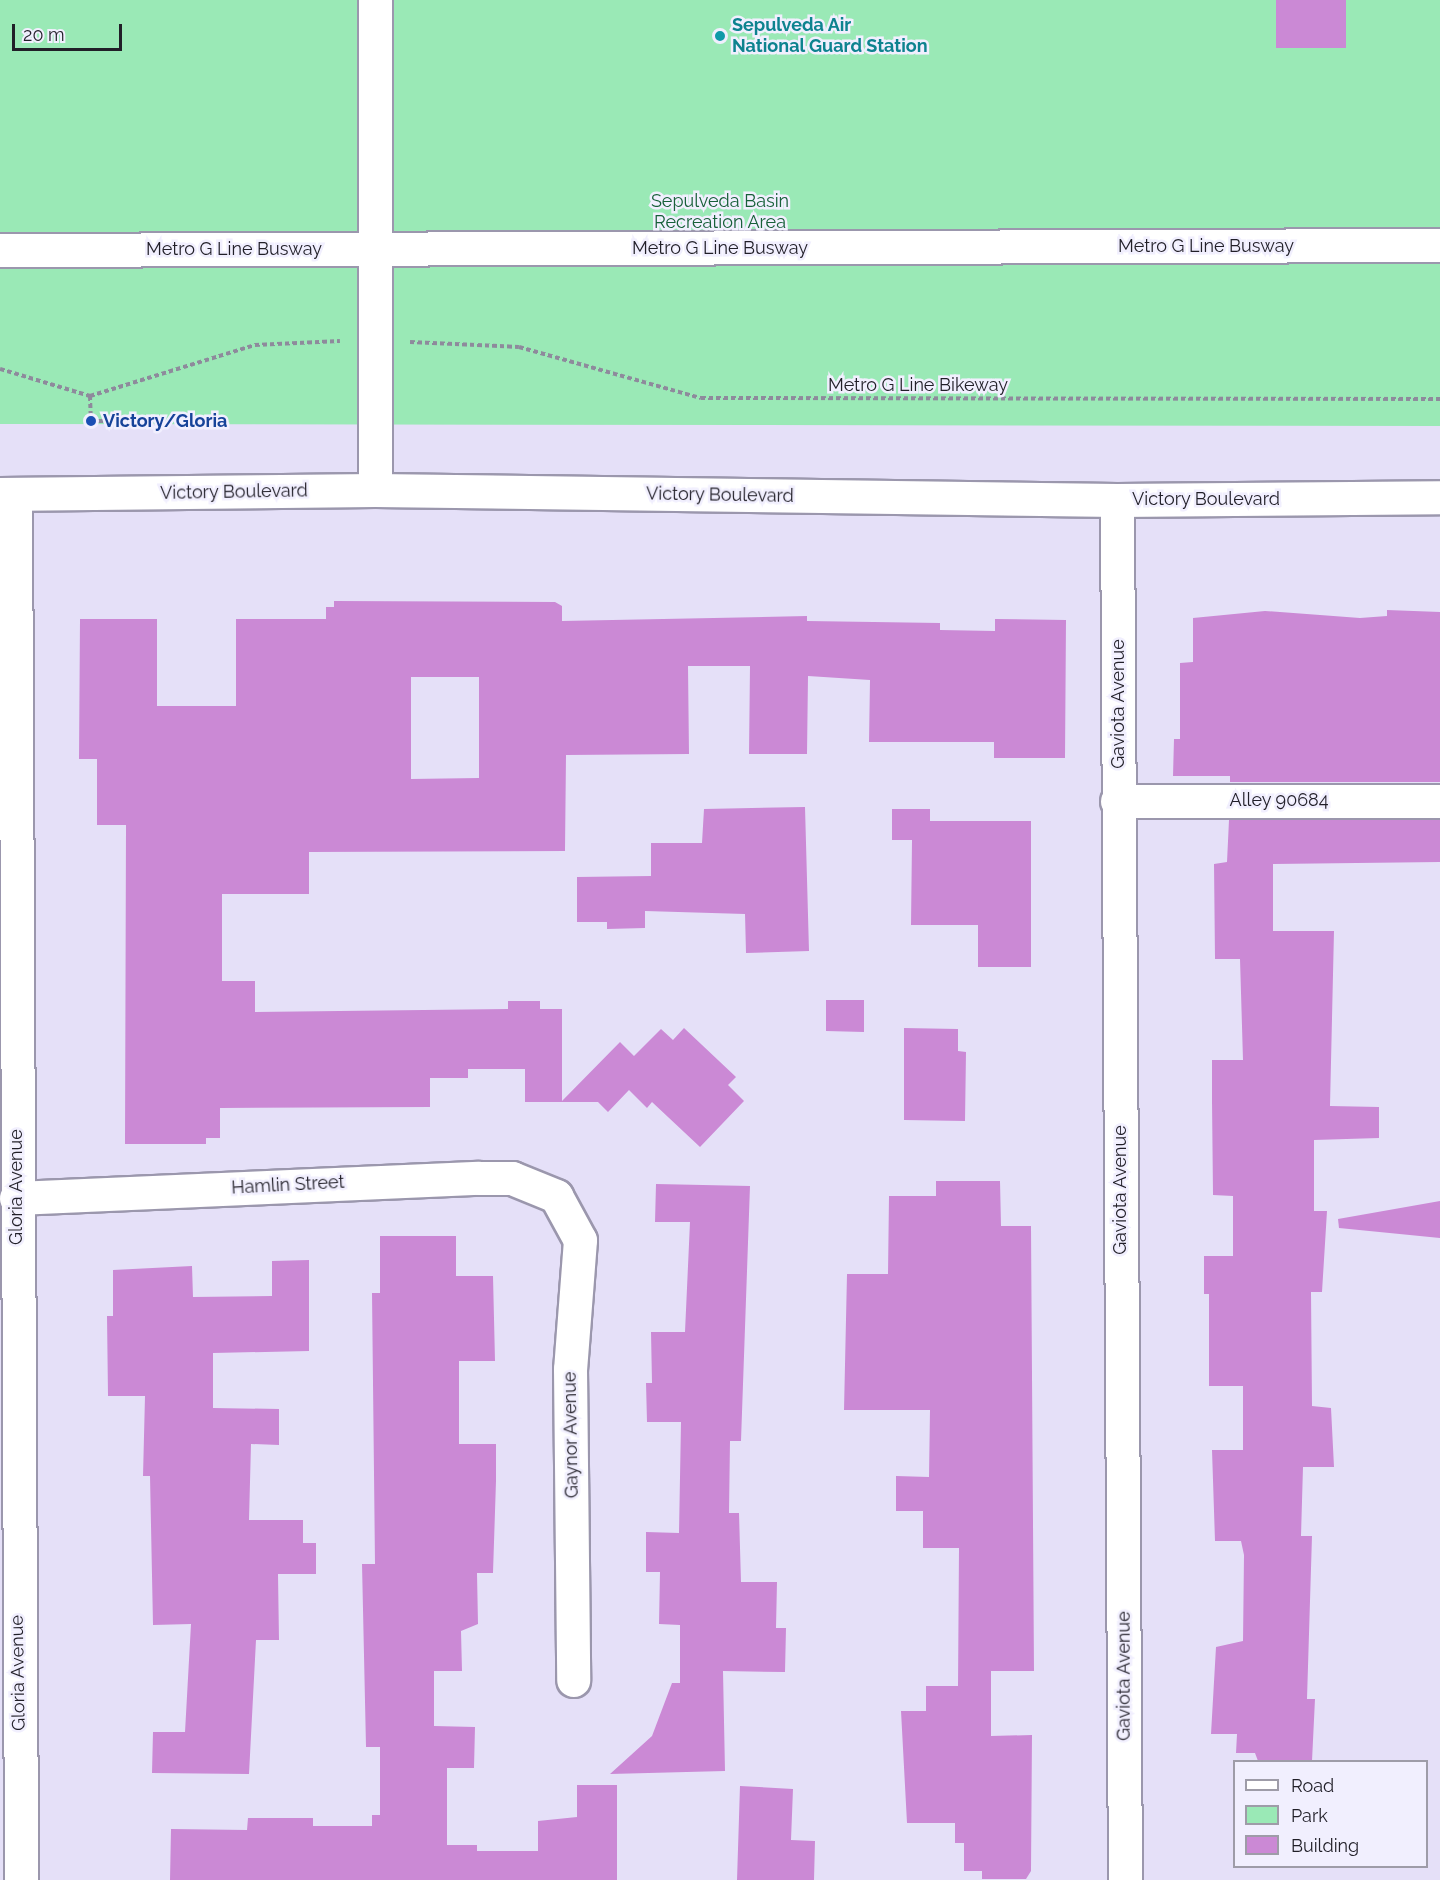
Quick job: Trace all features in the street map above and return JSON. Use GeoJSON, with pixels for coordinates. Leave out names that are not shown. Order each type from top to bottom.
{"type":"FeatureCollection","features":[{"type":"Feature","properties":{"kind":"street"},"geometry":{"type":"LineString","coordinates":[[375,0],[375,490]]}},
{"type":"Feature","properties":{"kind":"street","name":"Metro G Line Busway"},"geometry":{"type":"LineString","coordinates":[[0,250],[1440,244]]}},
{"type":"Feature","properties":{"kind":"street","name":"Victory Boulevard"},"geometry":{"type":"LineString","coordinates":[[8,494],[375,490],[1118,500],[1440,497]]}},
{"type":"Feature","properties":{"kind":"street","name":"Gloria Avenue"},"geometry":{"type":"LineString","coordinates":[[8,494],[21,1880]]}},
{"type":"Feature","properties":{"kind":"street","name":"Gaviota Avenue"},"geometry":{"type":"LineString","coordinates":[[1118,500],[1125,1880]]}},
{"type":"Feature","properties":{"kind":"street","name":"Alley 90684"},"geometry":{"type":"LineString","coordinates":[[1118,801],[1440,801]]}},
{"type":"Feature","properties":{"kind":"street","name":"Hamlin Street"},"geometry":{"type":"LineString","coordinates":[[16,1198],[479,1178],[512,1178],[556,1196]]}},
{"type":"Feature","properties":{"kind":"street","name":"Gaynor Avenue"},"geometry":{"type":"LineString","coordinates":[[556,1196],[580,1240],[570,1369],[573,1680]]}},
{"type":"Feature","properties":{"kind":"path"},"geometry":{"type":"LineString","coordinates":[[0,369],[90,396],[255,345],[348,341]]}},
{"type":"Feature","properties":{"kind":"path","name":"Metro G Line Bikeway"},"geometry":{"type":"LineString","coordinates":[[403,341],[519,347],[701,398],[1440,399]]}},
{"type":"Feature","properties":{"kind":"path"},"geometry":{"type":"LineString","coordinates":[[90,396],[91,421],[145,421]]}},
{"type":"Feature","properties":{"kind":"green space","name":"Sepulveda Basin Recreation Area"},"geometry":{"type":"Polygon","coordinates":[[[0,0],[1440,0],[1440,426],[0,424],[0,0]]]}},
{"type":"Feature","properties":{"kind":"building"},"geometry":{"type":"Polygon","coordinates":[[[1276,0],[1346,0],[1346,48],[1276,48],[1276,0]]]}},
{"type":"Feature","properties":{"kind":"building"},"geometry":{"type":"Polygon","coordinates":[[[334,601],[555,602],[562,606],[562,621],[807,616],[807,621],[940,623],[940,630],[995,631],[995,619],[1066,620],[1065,758],[994,758],[994,742],[869,742],[870,680],[808,676],[807,754],[749,754],[750,666],[688,666],[689,754],[566,755],[565,851],[309,852],[309,894],[222,894],[222,981],[255,981],[255,1012],[508,1009],[508,1001],[540,1001],[540,1009],[562,1009],[562,1101],[620,1042],[634,1056],[661,1029],[673,1040],[684,1028],[736,1077],[728,1085],[744,1101],[700,1147],[652,1102],[647,1108],[629,1090],[608,1112],[598,1102],[525,1102],[525,1069],[468,1069],[468,1078],[430,1078],[430,1107],[220,1108],[220,1138],[206,1138],[206,1144],[125,1144],[126,825],[97,825],[97,759],[79,759],[80,619],[157,619],[157,706],[236,706],[236,619],[326,619],[326,607],[334,607],[334,601]],[[411,677],[411,779],[479,778],[479,677],[411,677]]]}},
{"type":"Feature","properties":{"kind":"building"},"geometry":{"type":"Polygon","coordinates":[[[1387,610],[1440,612],[1440,782],[1230,782],[1230,776],[1173,776],[1174,739],[1180,739],[1180,663],[1193,662],[1193,618],[1265,611],[1360,618],[1387,616],[1387,610]]]}},
{"type":"Feature","properties":{"kind":"building"},"geometry":{"type":"Polygon","coordinates":[[[805,807],[809,951],[746,953],[745,914],[645,911],[645,928],[607,929],[607,922],[577,922],[577,877],[651,876],[651,843],[702,843],[704,809],[805,807]]]}},
{"type":"Feature","properties":{"kind":"building"},"geometry":{"type":"Polygon","coordinates":[[[892,809],[930,809],[930,821],[1031,821],[1031,967],[978,967],[978,925],[911,925],[912,840],[892,840],[892,809]]]}},
{"type":"Feature","properties":{"kind":"building"},"geometry":{"type":"Polygon","coordinates":[[[1229,820],[1440,820],[1440,862],[1273,864],[1273,931],[1334,931],[1330,1106],[1379,1107],[1379,1138],[1314,1140],[1314,1211],[1327,1211],[1322,1292],[1311,1292],[1312,1406],[1331,1408],[1334,1467],[1303,1467],[1301,1536],[1312,1536],[1307,1699],[1315,1699],[1312,1760],[1258,1760],[1255,1753],[1236,1753],[1237,1734],[1211,1734],[1216,1647],[1243,1641],[1244,1555],[1241,1541],[1215,1541],[1212,1450],[1243,1450],[1243,1386],[1209,1386],[1209,1294],[1204,1294],[1204,1256],[1233,1256],[1233,1196],[1213,1195],[1212,1060],[1243,1060],[1240,959],[1215,959],[1214,864],[1227,862],[1229,820]]]}},
{"type":"Feature","properties":{"kind":"building"},"geometry":{"type":"Polygon","coordinates":[[[826,1000],[864,1000],[864,1032],[826,1031],[826,1000]]]}},
{"type":"Feature","properties":{"kind":"building"},"geometry":{"type":"Polygon","coordinates":[[[904,1028],[958,1029],[958,1051],[966,1052],[965,1121],[904,1120],[904,1028]]]}},
{"type":"Feature","properties":{"kind":"building"},"geometry":{"type":"Polygon","coordinates":[[[936,1181],[1000,1181],[1001,1226],[1031,1226],[1034,1671],[991,1671],[991,1736],[1032,1735],[1031,1871],[1026,1879],[982,1879],[982,1871],[964,1871],[964,1843],[955,1843],[955,1823],[907,1823],[901,1711],[926,1711],[926,1686],[958,1686],[959,1548],[923,1548],[923,1511],[896,1511],[896,1476],[929,1477],[930,1410],[844,1410],[847,1274],[888,1274],[889,1196],[936,1196],[936,1181]]]}},
{"type":"Feature","properties":{"kind":"building"},"geometry":{"type":"Polygon","coordinates":[[[656,1184],[750,1186],[741,1441],[730,1441],[729,1513],[739,1513],[741,1582],[777,1582],[776,1628],[786,1628],[785,1672],[723,1671],[725,1771],[610,1774],[652,1736],[672,1683],[680,1683],[680,1625],[659,1624],[660,1572],[646,1572],[646,1532],[679,1533],[681,1422],[647,1422],[646,1383],[652,1383],[651,1332],[685,1332],[690,1222],[655,1222],[656,1184]]]}},
{"type":"Feature","properties":{"kind":"building"},"geometry":{"type":"Polygon","coordinates":[[[1440,1201],[1440,1238],[1339,1228],[1338,1219],[1440,1201]]]}},
{"type":"Feature","properties":{"kind":"building"},"geometry":{"type":"Polygon","coordinates":[[[380,1236],[456,1236],[456,1276],[493,1276],[495,1361],[459,1361],[459,1444],[496,1444],[496,1481],[493,1573],[477,1573],[478,1624],[461,1631],[462,1671],[434,1671],[434,1726],[475,1727],[474,1768],[447,1768],[447,1845],[477,1845],[477,1851],[538,1851],[538,1821],[577,1817],[577,1785],[617,1785],[617,1880],[170,1880],[171,1829],[247,1830],[248,1818],[313,1818],[313,1826],[372,1826],[372,1815],[380,1815],[380,1747],[366,1747],[362,1564],[375,1564],[372,1293],[380,1293],[380,1236]]]}},
{"type":"Feature","properties":{"kind":"building"},"geometry":{"type":"Polygon","coordinates":[[[309,1260],[309,1351],[213,1353],[213,1408],[279,1409],[279,1445],[251,1444],[249,1520],[303,1520],[303,1543],[316,1543],[316,1574],[278,1574],[279,1640],[256,1640],[249,1774],[152,1773],[153,1732],[185,1732],[191,1624],[153,1625],[150,1476],[143,1476],[145,1396],[108,1396],[107,1316],[113,1316],[113,1270],[192,1266],[193,1297],[272,1296],[272,1261],[309,1260]]]}},
{"type":"Feature","properties":{"kind":"building"},"geometry":{"type":"Polygon","coordinates":[[[740,1786],[793,1789],[791,1840],[815,1841],[814,1880],[737,1880],[740,1786]]]}},
{"type":"Feature","properties":{"kind":"place","name":"Sepulveda Air National Guard Station"},"geometry":{"type":"Point","coordinates":[720,36]}},
{"type":"Feature","properties":{"kind":"place","name":"Victory/Gloria"},"geometry":{"type":"Point","coordinates":[91,421]}}]}
